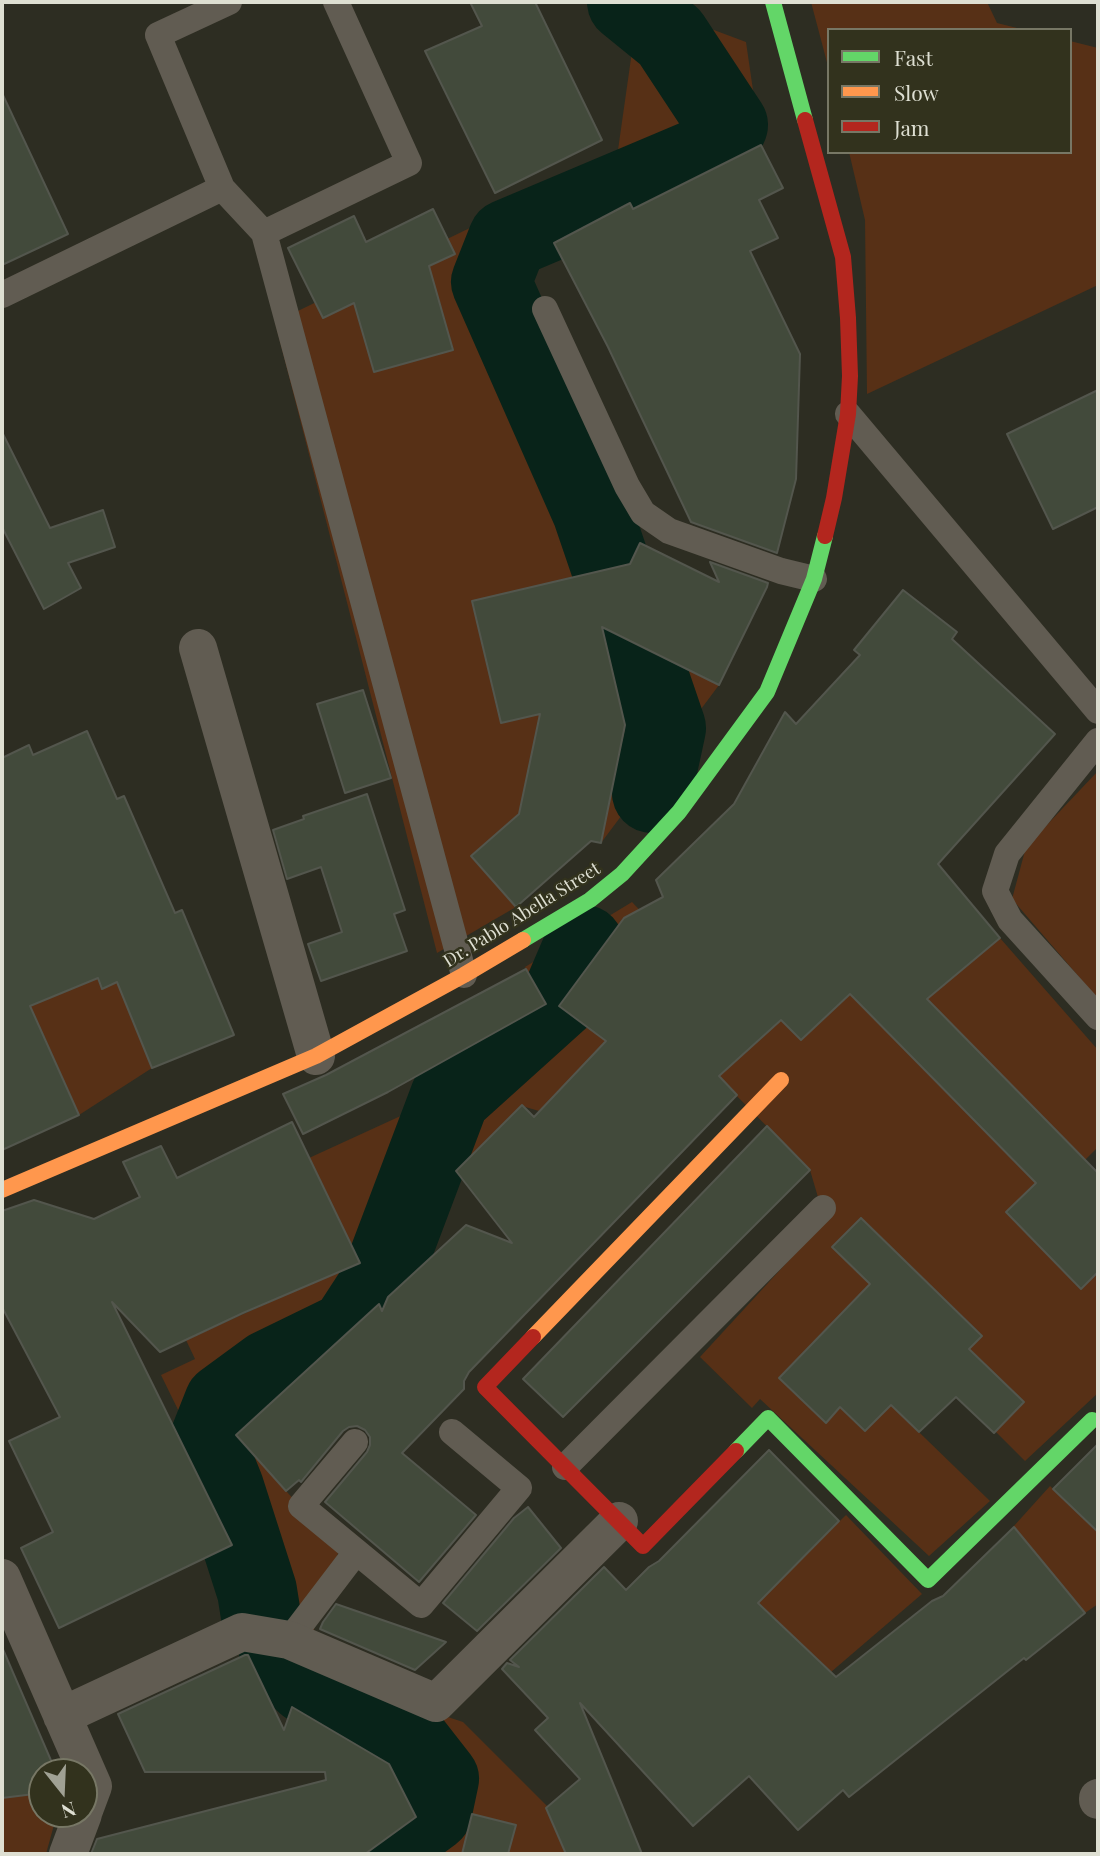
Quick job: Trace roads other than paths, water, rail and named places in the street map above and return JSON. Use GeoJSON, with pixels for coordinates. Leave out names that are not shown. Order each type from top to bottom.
{"type":"FeatureCollection","features":[{"type":"Feature","properties":{"kind":"street","name":"Dr. Pablo Abella Street"},"geometry":{"type":"LineString","coordinates":[[2,1190],[316,1056],[464,975],[590,900],[622,874],[679,812],[767,692],[814,579],[834,498],[848,414],[849,318],[843,257],[773,2]]}},
{"type":"Feature","properties":{"kind":"street"},"geometry":{"type":"LineString","coordinates":[[198,648],[316,1056]]}},
{"type":"Feature","properties":{"kind":"street"},"geometry":{"type":"LineString","coordinates":[[781,1080],[485,1387],[643,1546],[768,1418],[928,1580],[1092,1420]]}},
{"type":"Feature","properties":{"kind":"street"},"geometry":{"type":"LineString","coordinates":[[62,1716],[242,1632],[289,1640],[436,1703],[619,1521]]}},
{"type":"Feature","properties":{"kind":"street"},"geometry":{"type":"LineString","coordinates":[[2,1578],[81,1758]]}},
{"type":"Feature","properties":{"kind":"street"},"geometry":{"type":"LineString","coordinates":[[68,1854],[77,1828]]}},
{"type":"Feature","properties":{"kind":"lane"},"geometry":{"type":"LineString","coordinates":[[229,2],[158,35],[222,188],[264,233],[464,975]]}},
{"type":"Feature","properties":{"kind":"lane"},"geometry":{"type":"LineString","coordinates":[[264,233],[409,163],[336,2]]}},
{"type":"Feature","properties":{"kind":"lane"},"geometry":{"type":"LineString","coordinates":[[2,295],[222,188]]}},
{"type":"Feature","properties":{"kind":"lane"},"geometry":{"type":"LineString","coordinates":[[545,309],[627,486],[643,513],[669,531],[781,571],[814,579]]}},
{"type":"Feature","properties":{"kind":"lane"},"geometry":{"type":"LineString","coordinates":[[848,414],[1098,711]]}},
{"type":"Feature","properties":{"kind":"lane"},"geometry":{"type":"LineString","coordinates":[[1098,741],[1007,854],[995,891],[1010,920],[1098,1017]]}},
{"type":"Feature","properties":{"kind":"lane"},"geometry":{"type":"LineString","coordinates":[[565,1467],[823,1208]]}},
{"type":"Feature","properties":{"kind":"lane"},"geometry":{"type":"LineString","coordinates":[[355,1442],[301,1506],[421,1605],[519,1488],[453,1432]]}},
{"type":"Feature","properties":{"kind":"lane"},"geometry":{"type":"LineString","coordinates":[[289,1640],[356,1552]]}},
{"type":"Feature","properties":{"kind":"waterway"},"geometry":{"type":"LineString","coordinates":[[627,2],[670,37],[728,125],[714,152],[508,239],[491,282],[592,511],[666,728],[652,793]]}},
{"type":"Feature","properties":{"kind":"waterway"},"geometry":{"type":"LineString","coordinates":[[261,1616],[257,1591],[224,1488],[207,1446],[224,1403],[269,1370],[349,1331],[379,1285],[450,1097],[562,996],[584,945]]}},
{"type":"Feature","properties":{"kind":"waterway"},"geometry":{"type":"LineString","coordinates":[[279,1658],[307,1684],[407,1738],[439,1779],[432,1812],[375,1854]]}}]}
